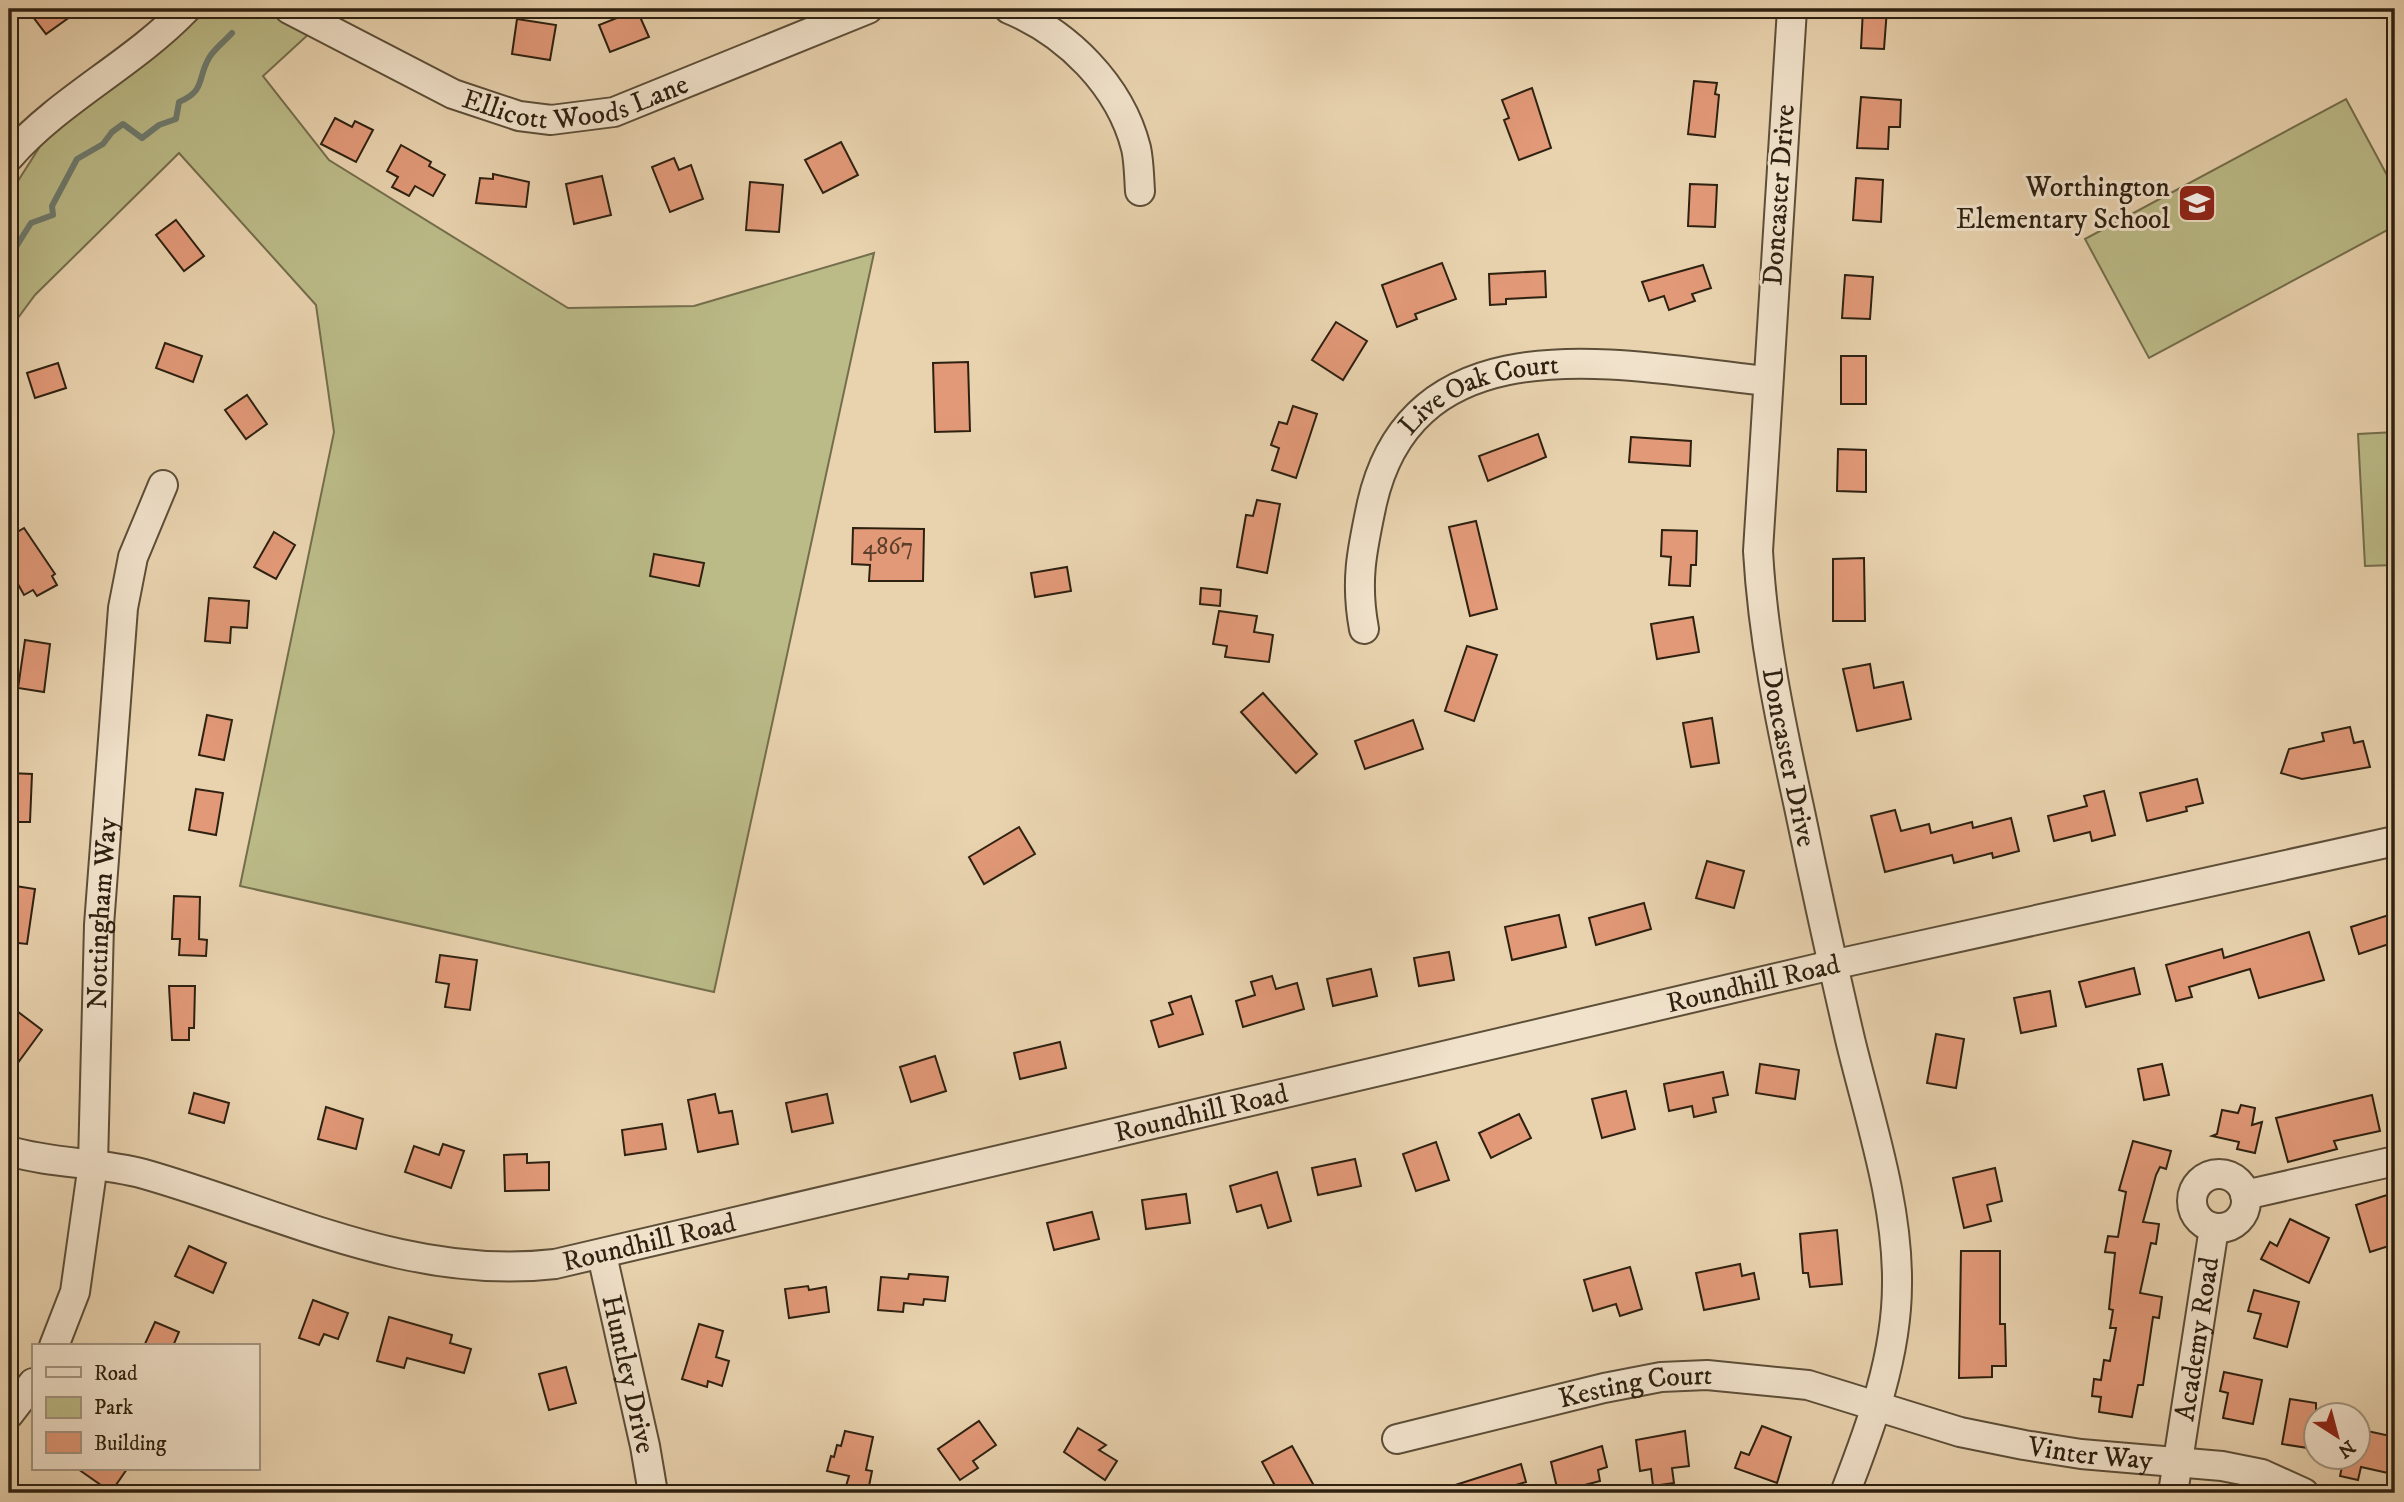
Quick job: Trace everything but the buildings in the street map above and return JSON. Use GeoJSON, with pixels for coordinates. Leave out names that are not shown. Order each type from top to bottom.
{"type":"FeatureCollection","features":[{"type":"Feature","properties":{"kind":"street"},"geometry":{"type":"LineString","coordinates":[[9,157],[57,111],[164,32],[186,9]]}},
{"type":"Feature","properties":{"kind":"street","name":"Ellicott Woods Lane"},"geometry":{"type":"LineString","coordinates":[[289,9],[453,94],[497,111],[551,120],[614,112],[868,9]]}},
{"type":"Feature","properties":{"kind":"street"},"geometry":{"type":"LineString","coordinates":[[1009,9],[1060,37],[1084,58],[1105,84],[1125,116],[1136,149],[1140,191]]}},
{"type":"Feature","properties":{"kind":"street","name":"Doncaster Drive"},"geometry":{"type":"LineString","coordinates":[[1792,9],[1758,551],[1762,618],[1832,965],[1884,1181],[1894,1238],[1898,1284],[1893,1339],[1877,1405],[1845,1493]]}},
{"type":"Feature","properties":{"kind":"street","name":"Live Oak Court"},"geometry":{"type":"LineString","coordinates":[[1364,629],[1358,596],[1358,569],[1376,487],[1387,456],[1405,428],[1431,403],[1461,383],[1498,370],[1534,364],[1570,363],[1767,381]]}},
{"type":"Feature","properties":{"kind":"street","name":"Nottingham Way"},"geometry":{"type":"LineString","coordinates":[[55,1344],[75,1292],[93,1164],[99,925],[123,608],[133,557],[163,485]]}},
{"type":"Feature","properties":{"kind":"street","name":"Roundhill Road"},"geometry":{"type":"LineString","coordinates":[[9,1151],[48,1161],[93,1164],[142,1174],[380,1250],[430,1262],[517,1268],[602,1255],[1104,1134],[1832,965],[2395,841]]}},
{"type":"Feature","properties":{"kind":"street"},"geometry":{"type":"LineString","coordinates":[[2245,1195],[2395,1161]]}},
{"type":"Feature","properties":{"kind":"street","name":"Academy Road"},"geometry":{"type":"LineString","coordinates":[[2208,1176],[2229,1176],[2240,1184],[2245,1195],[2245,1207],[2239,1219],[2222,1228],[2214,1228],[2203,1223],[2192,1206],[2192,1197],[2200,1182],[2208,1176]]}},
{"type":"Feature","properties":{"kind":"street","name":"Academy Road"},"geometry":{"type":"LineString","coordinates":[[2173,1493],[2214,1228]]}},
{"type":"Feature","properties":{"kind":"street","name":"Huntley Drive"},"geometry":{"type":"LineString","coordinates":[[602,1255],[653,1493]]}},
{"type":"Feature","properties":{"kind":"street","name":"Kesting Court"},"geometry":{"type":"LineString","coordinates":[[1397,1439],[1604,1388],[1661,1377],[1707,1375],[1761,1378],[1808,1385],[1877,1405]]}},
{"type":"Feature","properties":{"kind":"street"},"geometry":{"type":"LineString","coordinates":[[9,1414],[32,1384]]}},
{"type":"Feature","properties":{"kind":"street","name":"Vinter Way"},"geometry":{"type":"LineString","coordinates":[[1877,1405],[1960,1432],[2024,1445],[2081,1454],[2222,1465],[2262,1474],[2304,1493]]}},
{"type":"Feature","properties":{"kind":"green space"},"geometry":{"type":"Polygon","coordinates":[[[210,9],[336,9],[263,76],[329,160],[568,308],[694,306],[874,253],[714,992],[240,886],[334,432],[316,305],[179,153],[35,295],[9,330],[9,195],[46,137],[210,9]]]}},
{"type":"Feature","properties":{"kind":"green space"},"geometry":{"type":"Polygon","coordinates":[[[2346,99],[2395,190],[2395,226],[2149,358],[2085,239],[2346,99]]]}},
{"type":"Feature","properties":{"kind":"green space"},"geometry":{"type":"Polygon","coordinates":[[[2395,432],[2395,565],[2365,566],[2358,434],[2395,432]]]}},
{"type":"Feature","properties":{"kind":"waterway"},"geometry":{"type":"LineString","coordinates":[[9,258],[31,223],[53,215],[52,206],[77,159],[103,144],[112,132],[123,124],[142,138],[159,125],[176,119],[179,102],[197,89],[209,58],[232,33]]}},
{"type":"Feature","properties":{"kind":"place","name":"Worthington Elementary School"},"geometry":{"type":"Point","coordinates":[2197,203]}}]}
